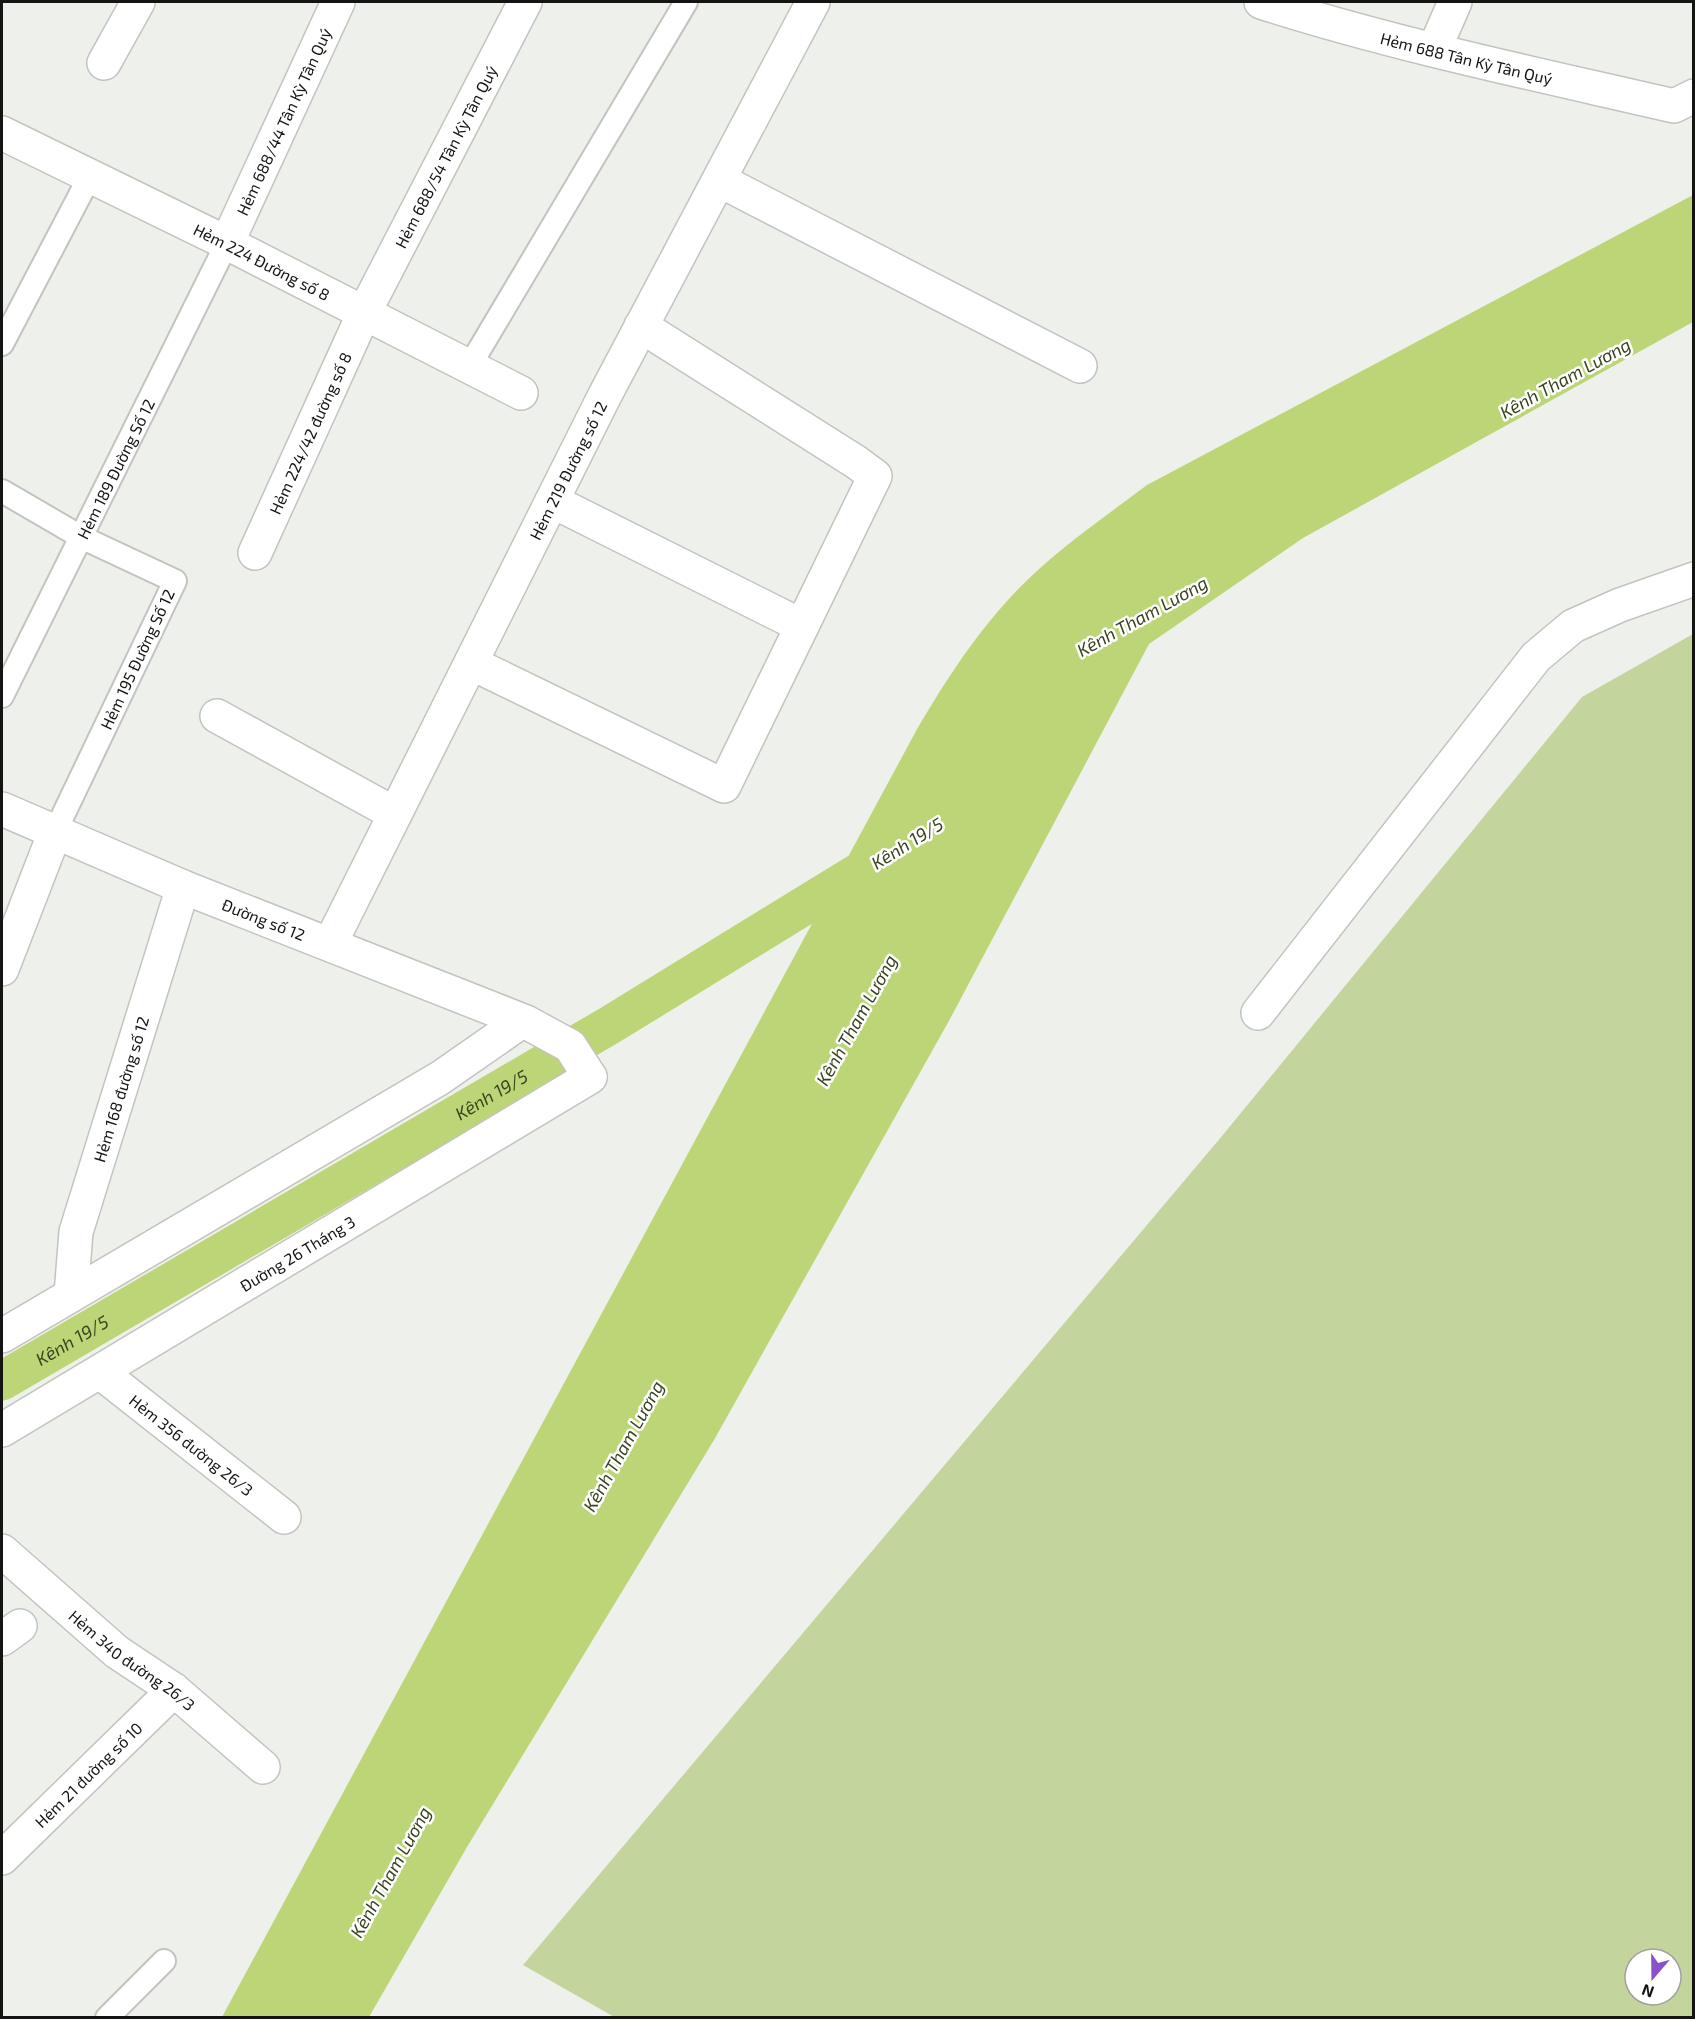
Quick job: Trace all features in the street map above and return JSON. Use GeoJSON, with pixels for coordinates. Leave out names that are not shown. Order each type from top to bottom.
{"type":"FeatureCollection","features":[{"type":"Feature","properties":{"kind":"street"},"geometry":{"type":"LineString","coordinates":[[104,63],[138,2]]}},
{"type":"Feature","properties":{"kind":"street","name":"Hẻm 688/44 Tân Kỳ Tân Quý"},"geometry":{"type":"LineString","coordinates":[[227,243],[338,2]]}},
{"type":"Feature","properties":{"kind":"street","name":"Hẻm 688/54 Tân Kỳ Tân Quý"},"geometry":{"type":"LineString","coordinates":[[364,313],[525,2]]}},
{"type":"Feature","properties":{"kind":"street","name":"Hẻm 219 Đường số 12"},"geometry":{"type":"LineString","coordinates":[[330,944],[641,326],[813,2]]}},
{"type":"Feature","properties":{"kind":"street","name":"Hẻm 688 Tân Kỳ Tân Quý"},"geometry":{"type":"LineString","coordinates":[[1261,2],[1295,7],[1434,50],[1684,101]]}},
{"type":"Feature","properties":{"kind":"street"},"geometry":{"type":"LineString","coordinates":[[1434,50],[1455,2]]}},
{"type":"Feature","properties":{"kind":"street","name":"Hẻm 224 Đường số 8"},"geometry":{"type":"LineString","coordinates":[[2,133],[227,243],[521,393]]}},
{"type":"Feature","properties":{"kind":"street"},"geometry":{"type":"LineString","coordinates":[[719,180],[1080,366]]}},
{"type":"Feature","properties":{"kind":"street","name":"Hẻm 224/42 đường số 8"},"geometry":{"type":"LineString","coordinates":[[255,553],[364,313]]}},
{"type":"Feature","properties":{"kind":"street"},"geometry":{"type":"LineString","coordinates":[[471,663],[724,786],[875,476],[641,326]]}},
{"type":"Feature","properties":{"kind":"street"},"geometry":{"type":"LineString","coordinates":[[552,501],[802,626]]}},
{"type":"Feature","properties":{"kind":"street"},"geometry":{"type":"LineString","coordinates":[[1258,1013],[1536,657],[1573,626],[1620,605],[1694,579]]}},
{"type":"Feature","properties":{"kind":"street"},"geometry":{"type":"LineString","coordinates":[[217,716],[396,814]]}},
{"type":"Feature","properties":{"kind":"street","name":"Đường số 12"},"geometry":{"type":"LineString","coordinates":[[2,809],[183,887],[524,1022],[570,1046],[591,1077]]}},
{"type":"Feature","properties":{"kind":"street"},"geometry":{"type":"LineString","coordinates":[[2,969],[55,832]]}},
{"type":"Feature","properties":{"kind":"street","name":"Hẻm 168 đường số 12"},"geometry":{"type":"LineString","coordinates":[[71,1295],[76,1232],[183,887]]}},
{"type":"Feature","properties":{"kind":"street"},"geometry":{"type":"LineString","coordinates":[[2,1336],[440,1078],[524,1022]]}},
{"type":"Feature","properties":{"kind":"street","name":"Đường 26 Tháng 3"},"geometry":{"type":"LineString","coordinates":[[2,1430],[591,1077]]}},
{"type":"Feature","properties":{"kind":"street","name":"Hẻm 356 đường 26/3"},"geometry":{"type":"LineString","coordinates":[[100,1372],[284,1517]]}},
{"type":"Feature","properties":{"kind":"street","name":"Hẻm 340 đường 26/3"},"geometry":{"type":"LineString","coordinates":[[2,1551],[117,1652],[174,1690],[263,1767]]}},
{"type":"Feature","properties":{"kind":"street","name":"Hẻm 21 đường số 10"},"geometry":{"type":"LineString","coordinates":[[2,1858],[174,1690]]}},
{"type":"Feature","properties":{"kind":"lane"},"geometry":{"type":"LineString","coordinates":[[469,367],[686,2]]}},
{"type":"Feature","properties":{"kind":"lane"},"geometry":{"type":"LineString","coordinates":[[2,344],[90,176]]}},
{"type":"Feature","properties":{"kind":"lane","name":"Hẻm 189 Đường Số 12"},"geometry":{"type":"LineString","coordinates":[[2,696],[227,243]]}},
{"type":"Feature","properties":{"kind":"lane"},"geometry":{"type":"LineString","coordinates":[[2,491],[81,537]]}},
{"type":"Feature","properties":{"kind":"lane","name":"Hẻm 195 Đường Số 12"},"geometry":{"type":"LineString","coordinates":[[55,832],[175,581],[81,537]]}},
{"type":"Feature","properties":{"kind":"lane"},"geometry":{"type":"LineString","coordinates":[[107,2018],[164,1961]]}},
{"type":"Feature","properties":{"kind":"shaded area"},"geometry":{"type":"Polygon","coordinates":[[[1693,634],[1693,2017],[616,2018],[523,1965],[1222,1136],[1582,697],[1693,634]]]}},
{"type":"Feature","properties":{"kind":"water","name":"Kênh Tham Lương"},"geometry":{"type":"Polygon","coordinates":[[[1693,195],[1693,322],[1303,538],[1149,644],[950,1019],[714,1440],[467,1847],[369,2017],[222,2017],[916,731],[956,667],[1002,606],[1051,559],[1147,485],[1693,195]]]}},
{"type":"Feature","properties":{"kind":"waterway","name":"Kênh 19/5"},"geometry":{"type":"LineString","coordinates":[[2,1381],[610,1025],[877,861]]}}]}
